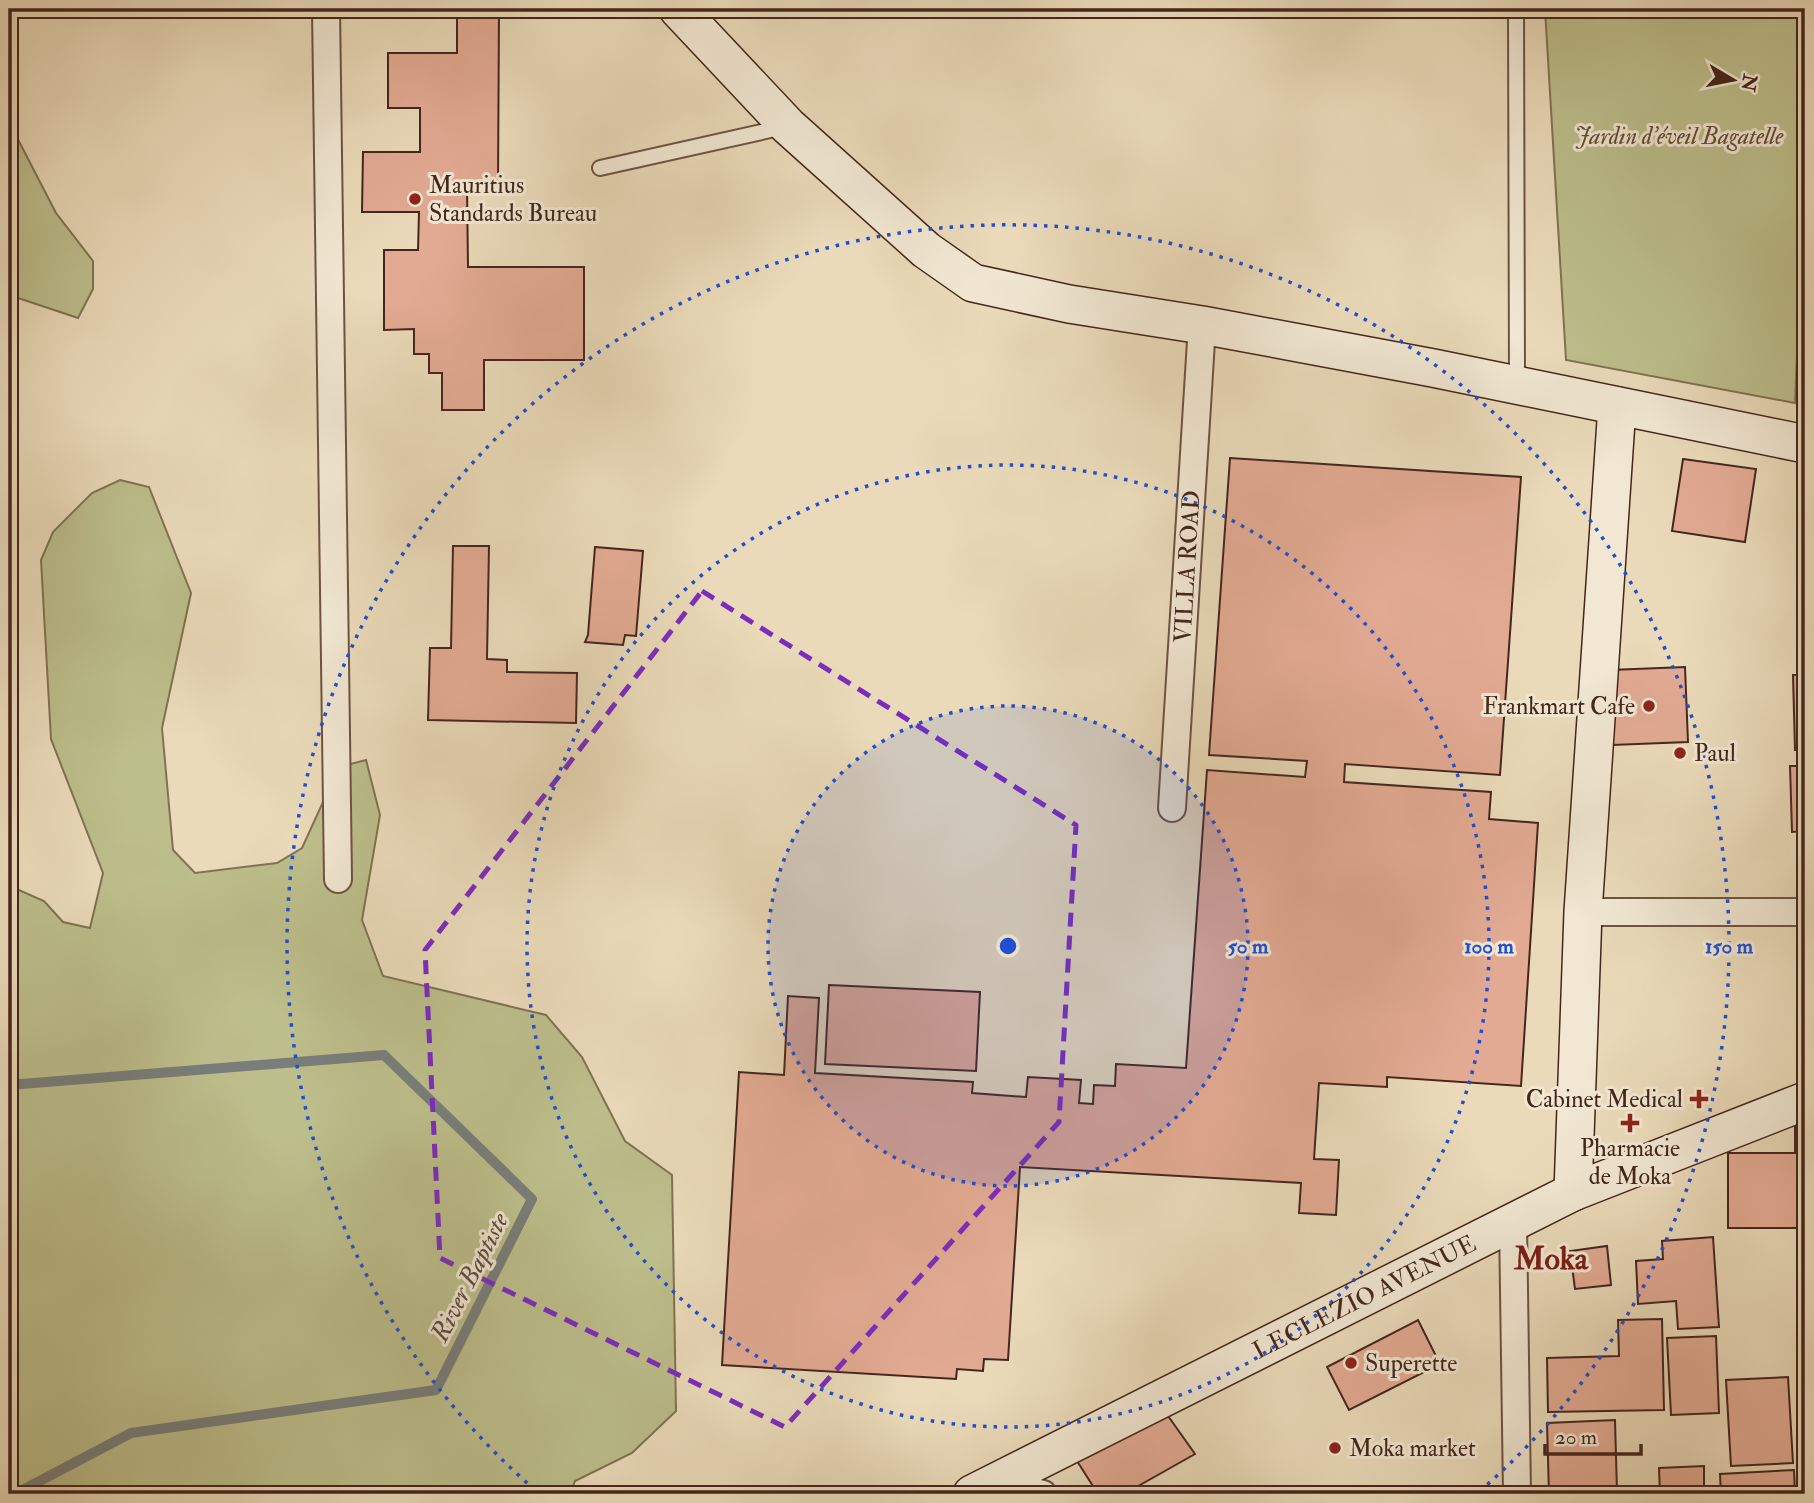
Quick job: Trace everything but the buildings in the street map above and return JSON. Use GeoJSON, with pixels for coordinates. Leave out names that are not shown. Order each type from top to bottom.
{"type":"FeatureCollection","features":[{"type":"Feature","properties":{"kind":"main road"},"geometry":{"type":"LineString","coordinates":[[678,9],[788,126],[926,250],[972,283],[1069,304],[1202,325],[1517,385],[1805,444]]}},
{"type":"Feature","properties":{"kind":"main road"},"geometry":{"type":"LineString","coordinates":[[1573,1192],[1583,912],[1617,406]]}},
{"type":"Feature","properties":{"kind":"main road","name":"LECLEZIO AVENUE"},"geometry":{"type":"LineString","coordinates":[[988,1490],[1573,1192],[1805,1101]]}},
{"type":"Feature","properties":{"kind":"street"},"geometry":{"type":"LineString","coordinates":[[326,9],[338,878]]}},
{"type":"Feature","properties":{"kind":"street","name":"VILLA ROAD"},"geometry":{"type":"LineString","coordinates":[[1172,808],[1202,325]]}},
{"type":"Feature","properties":{"kind":"street"},"geometry":{"type":"LineString","coordinates":[[1583,912],[1805,912]]}},
{"type":"Feature","properties":{"kind":"street"},"geometry":{"type":"LineString","coordinates":[[1513,1222],[1517,1494]]}},
{"type":"Feature","properties":{"kind":"street"},"geometry":{"type":"LineString","coordinates":[[988,1490],[1043,1494]]}},
{"type":"Feature","properties":{"kind":"lane"},"geometry":{"type":"LineString","coordinates":[[1516,9],[1517,385]]}},
{"type":"Feature","properties":{"kind":"lane"},"geometry":{"type":"LineString","coordinates":[[600,168],[788,126]]}},
{"type":"Feature","properties":{"kind":"highlighted area"},"geometry":{"type":"Polygon","coordinates":[[[702,591],[1076,825],[1059,1122],[785,1427],[440,1258],[425,950],[702,591]]]}},
{"type":"Feature","properties":{"kind":"green space","name":"Jardin d'éveil Bagatelle"},"geometry":{"type":"Polygon","coordinates":[[[1545,9],[1798,9],[1805,17],[1805,166],[1795,403],[1566,360],[1545,9]]]}},
{"type":"Feature","properties":{"kind":"green space"},"geometry":{"type":"Polygon","coordinates":[[[9,122],[56,213],[93,261],[93,289],[78,318],[9,295],[9,122]]]}},
{"type":"Feature","properties":{"kind":"green space"},"geometry":{"type":"Polygon","coordinates":[[[120,480],[149,487],[191,593],[162,728],[173,850],[195,873],[277,863],[302,848],[339,767],[366,760],[380,815],[362,920],[383,976],[546,1015],[582,1057],[625,1141],[672,1175],[676,1411],[632,1453],[575,1481],[570,1494],[9,1494],[9,893],[19,890],[44,901],[63,922],[90,928],[103,873],[51,739],[41,560],[53,532],[92,493],[120,480]]]}},
{"type":"Feature","properties":{"kind":"waterway","name":"River Baptiste"},"geometry":{"type":"LineString","coordinates":[[9,1085],[384,1055],[532,1199],[436,1390],[131,1433],[15,1494]]}},
{"type":"Feature","properties":{"kind":"place","name":"Mauritius Standards Bureau"},"geometry":{"type":"Point","coordinates":[415,199]}},
{"type":"Feature","properties":{"kind":"place","name":"Frankmart Cafe"},"geometry":{"type":"Point","coordinates":[1649,706]}},
{"type":"Feature","properties":{"kind":"place","name":"Paul"},"geometry":{"type":"Point","coordinates":[1680,753]}},
{"type":"Feature","properties":{"kind":"place","name":"Cabinet Medical"},"geometry":{"type":"Point","coordinates":[1699,1099]}},
{"type":"Feature","properties":{"kind":"place","name":"Pharmacie de Moka"},"geometry":{"type":"Point","coordinates":[1630,1123]}},
{"type":"Feature","properties":{"kind":"place","name":"Superette"},"geometry":{"type":"Point","coordinates":[1351,1363]}},
{"type":"Feature","properties":{"kind":"place","name":"Moka market"},"geometry":{"type":"Point","coordinates":[1335,1448]}},
{"type":"Feature","properties":{"kind":"district","name":"Moka"},"geometry":{"type":"Point","coordinates":[1551,1258]}}]}
